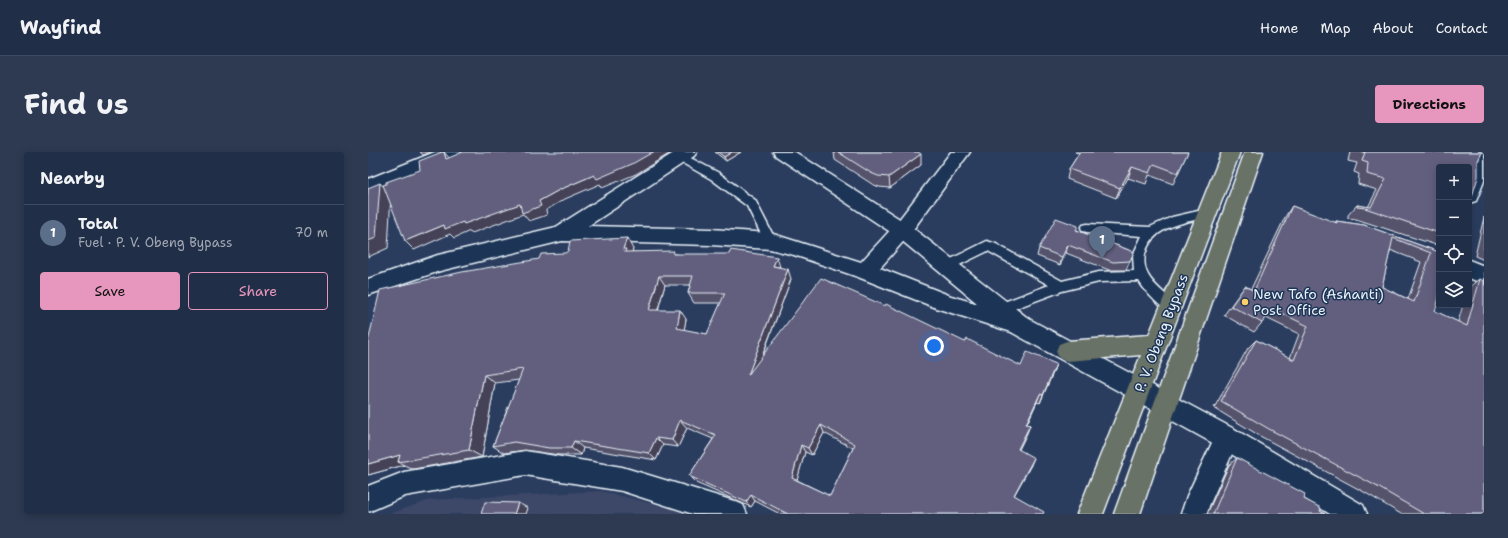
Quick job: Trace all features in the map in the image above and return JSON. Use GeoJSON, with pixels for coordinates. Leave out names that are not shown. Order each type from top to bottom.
{"type":"FeatureCollection","features":[{"type":"Feature","properties":{"kind":"highway","name":"P. V. Obeng Bypass"},"geometry":{"type":"LineString","coordinates":[[1090,514],[1231,152]]}},
{"type":"Feature","properties":{"kind":"highway","name":"P. V. Obeng Bypass"},"geometry":{"type":"LineString","coordinates":[[1127,514],[1254,152]]}},
{"type":"Feature","properties":{"kind":"highway"},"geometry":{"type":"LineString","coordinates":[[1067,351],[1157,344]]}},
{"type":"Feature","properties":{"kind":"street"},"geometry":{"type":"LineString","coordinates":[[368,186],[452,152]]}},
{"type":"Feature","properties":{"kind":"street"},"geometry":{"type":"LineString","coordinates":[[782,152],[902,230],[1021,326],[1227,438],[1354,514]]}},
{"type":"Feature","properties":{"kind":"street"},"geometry":{"type":"LineString","coordinates":[[866,271],[902,230],[961,152]]}},
{"type":"Feature","properties":{"kind":"street"},"geometry":{"type":"LineString","coordinates":[[562,232],[685,154]]}},
{"type":"Feature","properties":{"kind":"street"},"geometry":{"type":"LineString","coordinates":[[1472,188],[1484,156]]}},
{"type":"Feature","properties":{"kind":"street"},"geometry":{"type":"LineString","coordinates":[[368,286],[438,263],[562,232],[711,237],[770,241],[866,271],[947,303],[1021,326]]}},
{"type":"Feature","properties":{"kind":"street"},"geometry":{"type":"LineString","coordinates":[[1472,270],[1484,276]]}},
{"type":"Feature","properties":{"kind":"street"},"geometry":{"type":"LineString","coordinates":[[1194,514],[1196,505],[1227,438]]}},
{"type":"Feature","properties":{"kind":"street"},"geometry":{"type":"LineString","coordinates":[[368,499],[404,484],[525,463],[622,479],[734,514]]}},
{"type":"Feature","properties":{"kind":"lane"},"geometry":{"type":"LineString","coordinates":[[685,154],[751,203],[770,241]]}},
{"type":"Feature","properties":{"kind":"lane"},"geometry":{"type":"LineString","coordinates":[[1171,307],[1142,276],[1138,264],[1140,245],[1152,232],[1167,223],[1207,213]]}},
{"type":"Feature","properties":{"kind":"lane"},"geometry":{"type":"LineString","coordinates":[[1087,228],[1152,232]]}},
{"type":"Feature","properties":{"kind":"lane"},"geometry":{"type":"LineString","coordinates":[[947,266],[987,246],[1061,286]]}},
{"type":"Feature","properties":{"kind":"lane"},"geometry":{"type":"LineString","coordinates":[[1000,309],[1061,286],[1099,277],[1142,276]]}},
{"type":"Feature","properties":{"kind":"shaded area"},"geometry":{"type":"Polygon","coordinates":[[[601,491],[695,514],[389,514],[430,500],[601,491]]]}},
{"type":"Feature","properties":{"kind":"building"},"geometry":{"type":"Polygon","coordinates":[[[444,152],[446,159],[463,152],[653,152],[632,164],[597,179],[594,175],[559,190],[539,201],[541,206],[522,213],[520,204],[464,224],[463,222],[445,229],[444,225],[405,241],[383,185],[386,184],[386,182],[420,170],[419,161],[444,152]]]}},
{"type":"Feature","properties":{"kind":"building"},"geometry":{"type":"Polygon","coordinates":[[[718,152],[732,152],[724,157],[718,152]]]}},
{"type":"Feature","properties":{"kind":"building"},"geometry":{"type":"Polygon","coordinates":[[[838,152],[918,152],[921,154],[889,177],[878,176],[871,173],[838,152]]]}},
{"type":"Feature","properties":{"kind":"building"},"geometry":{"type":"Polygon","coordinates":[[[1080,152],[1188,152],[1178,173],[1154,164],[1150,173],[1132,167],[1120,188],[1069,169],[1080,152]]]}},
{"type":"Feature","properties":{"kind":"building"},"geometry":{"type":"Polygon","coordinates":[[[1365,152],[1482,152],[1478,161],[1478,177],[1472,196],[1472,164],[1436,164],[1436,232],[1365,208],[1357,207],[1357,205],[1371,207],[1386,179],[1367,174],[1368,163],[1362,161],[1365,152]]]}},
{"type":"Feature","properties":{"kind":"building"},"geometry":{"type":"Polygon","coordinates":[[[380,183],[376,238],[368,241],[368,188],[380,183]]]}},
{"type":"Feature","properties":{"kind":"building"},"geometry":{"type":"Polygon","coordinates":[[[1292,206],[1337,223],[1336,221],[1364,225],[1436,251],[1435,311],[1467,326],[1480,279],[1484,281],[1484,514],[1424,514],[1221,401],[1256,340],[1294,360],[1308,326],[1273,309],[1262,323],[1231,306],[1245,286],[1254,291],[1292,206]],[[1393,238],[1382,287],[1414,302],[1431,253],[1393,238]]]}},
{"type":"Feature","properties":{"kind":"building"},"geometry":{"type":"Polygon","coordinates":[[[1056,218],[1078,226],[1076,230],[1134,252],[1130,261],[1113,262],[1068,245],[1062,257],[1039,248],[1056,218]]]}},
{"type":"Feature","properties":{"kind":"building"},"geometry":{"type":"Polygon","coordinates":[[[627,238],[623,249],[626,249],[625,252],[674,251],[673,254],[729,254],[731,250],[777,257],[773,266],[788,269],[748,375],[821,278],[885,306],[886,304],[965,342],[967,339],[1021,366],[1027,352],[1056,364],[1043,395],[1040,394],[1026,424],[1030,425],[1018,449],[1034,458],[1014,495],[1044,512],[1043,514],[788,514],[751,495],[746,502],[689,476],[716,435],[680,420],[672,440],[656,438],[649,453],[574,441],[571,448],[549,448],[514,442],[493,446],[523,369],[484,375],[469,450],[398,462],[400,455],[368,464],[368,342],[380,290],[462,272],[539,259],[541,254],[565,253],[568,251],[570,241],[627,238]],[[659,276],[649,310],[680,310],[677,328],[707,334],[725,293],[688,293],[693,276],[659,276]],[[821,425],[808,448],[801,445],[792,478],[830,496],[855,444],[821,425]]]}},
{"type":"Feature","properties":{"kind":"building"},"geometry":{"type":"Polygon","coordinates":[[[1237,458],[1305,494],[1304,499],[1321,508],[1320,511],[1325,514],[1213,514],[1237,458]]]}},
{"type":"Feature","properties":{"kind":"building"},"geometry":{"type":"Polygon","coordinates":[[[485,502],[518,503],[514,514],[481,514],[485,502]]]}},
{"type":"Feature","properties":{"kind":"place","name":"Total"},"geometry":{"type":"Point","coordinates":[1102,259]}},
{"type":"Feature","properties":{"kind":"place","name":"New Tafo (Ashanti) Post Office"},"geometry":{"type":"Point","coordinates":[1245,302]}}]}
